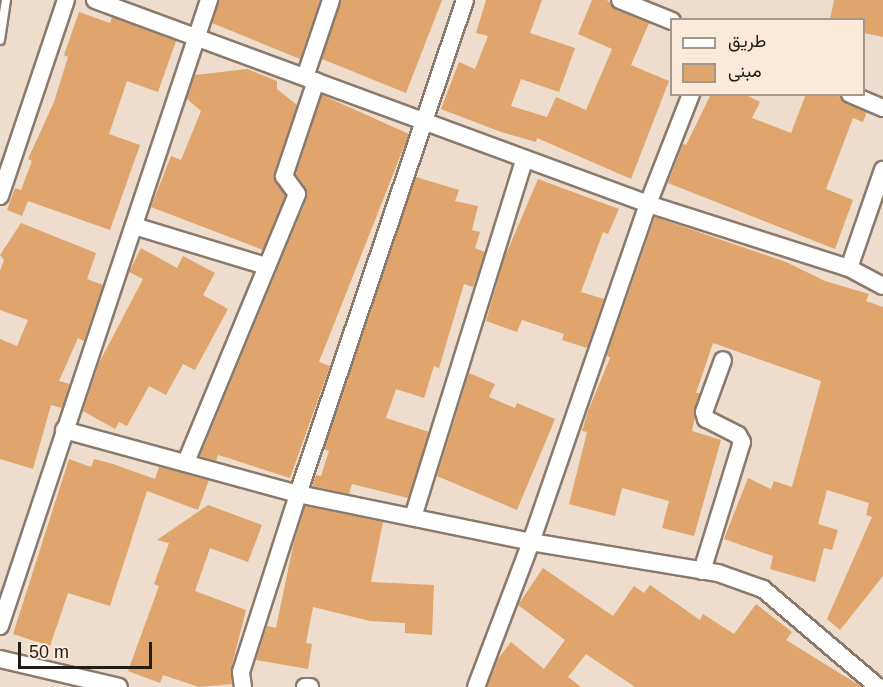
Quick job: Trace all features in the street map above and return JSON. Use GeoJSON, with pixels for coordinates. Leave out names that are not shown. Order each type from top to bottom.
{"type":"FeatureCollection","features":[{"type":"Feature","properties":{"kind":"street"},"geometry":{"type":"LineString","coordinates":[[0,196],[66,0]]}},
{"type":"Feature","properties":{"kind":"street"},"geometry":{"type":"LineString","coordinates":[[95,0],[199,36],[524,160],[648,204],[849,268],[883,286]]}},
{"type":"Feature","properties":{"kind":"street"},"geometry":{"type":"LineString","coordinates":[[0,626],[64,430],[199,36],[209,0]]}},
{"type":"Feature","properties":{"kind":"street"},"geometry":{"type":"LineString","coordinates":[[186,462],[297,194],[284,176],[331,0]]}},
{"type":"Feature","properties":{"kind":"street"},"geometry":{"type":"LineString","coordinates":[[243,687],[241,672],[298,494],[465,0]]}},
{"type":"Feature","properties":{"kind":"street"},"geometry":{"type":"LineString","coordinates":[[620,0],[670,20]]}},
{"type":"Feature","properties":{"kind":"street"},"geometry":{"type":"LineString","coordinates":[[476,687],[531,542],[648,204],[691,96]]}},
{"type":"Feature","properties":{"kind":"street"},"geometry":{"type":"LineString","coordinates":[[855,96],[883,108]]}},
{"type":"Feature","properties":{"kind":"street"},"geometry":{"type":"LineString","coordinates":[[413,518],[524,160]]}},
{"type":"Feature","properties":{"kind":"street"},"geometry":{"type":"LineString","coordinates":[[849,268],[883,170]]}},
{"type":"Feature","properties":{"kind":"street"},"geometry":{"type":"LineString","coordinates":[[134,226],[266,266]]}},
{"type":"Feature","properties":{"kind":"street"},"geometry":{"type":"LineString","coordinates":[[702,571],[741,442],[738,435],[706,419],[704,412],[723,360]]}},
{"type":"Feature","properties":{"kind":"street"},"geometry":{"type":"LineString","coordinates":[[64,430],[298,494],[531,542],[702,571],[763,589],[878,687]]}},
{"type":"Feature","properties":{"kind":"street"},"geometry":{"type":"LineString","coordinates":[[0,659],[119,687]]}},
{"type":"Feature","properties":{"kind":"street"},"geometry":{"type":"LineString","coordinates":[[305,687],[310,687]]}},
{"type":"Feature","properties":{"kind":"lane"},"geometry":{"type":"LineString","coordinates":[[0,40],[6,0]]}},
{"type":"Feature","properties":{"kind":"building"},"geometry":{"type":"Polygon","coordinates":[[[219,0],[320,0],[300,59],[212,23],[219,0]]]}},
{"type":"Feature","properties":{"kind":"building"},"geometry":{"type":"Polygon","coordinates":[[[341,0],[442,0],[406,93],[322,59],[341,0]]]}},
{"type":"Feature","properties":{"kind":"building"},"geometry":{"type":"Polygon","coordinates":[[[486,0],[542,0],[530,33],[575,48],[559,92],[521,79],[511,106],[547,117],[556,97],[586,110],[612,49],[578,34],[592,0],[607,0],[616,10],[649,23],[631,65],[669,81],[631,179],[537,138],[536,142],[501,132],[441,109],[459,62],[475,69],[488,36],[476,33],[486,0]]]}},
{"type":"Feature","properties":{"kind":"building"},"geometry":{"type":"Polygon","coordinates":[[[834,0],[883,0],[883,37],[865,33],[865,18],[830,18],[834,0]]]}},
{"type":"Feature","properties":{"kind":"building"},"geometry":{"type":"Polygon","coordinates":[[[79,12],[110,23],[112,17],[176,41],[158,92],[127,81],[109,134],[140,145],[110,230],[28,201],[22,216],[7,210],[15,188],[21,190],[32,161],[28,159],[54,102],[68,57],[64,55],[79,12]]]}},
{"type":"Feature","properties":{"kind":"building"},"geometry":{"type":"Polygon","coordinates":[[[247,69],[277,81],[277,89],[297,105],[274,173],[285,195],[263,250],[151,207],[171,156],[181,160],[201,111],[187,99],[195,75],[247,69]]]}},
{"type":"Feature","properties":{"kind":"building"},"geometry":{"type":"Polygon","coordinates":[[[322,95],[409,134],[319,362],[330,366],[290,478],[218,455],[216,461],[200,456],[307,198],[306,188],[296,174],[322,95]]]}},
{"type":"Feature","properties":{"kind":"building"},"geometry":{"type":"Polygon","coordinates":[[[710,96],[748,96],[760,102],[752,118],[791,133],[805,96],[839,96],[867,112],[863,122],[853,118],[826,189],[853,200],[835,249],[668,183],[683,144],[686,145],[710,96]]]}},
{"type":"Feature","properties":{"kind":"building"},"geometry":{"type":"Polygon","coordinates":[[[416,177],[459,190],[455,201],[478,206],[472,230],[480,232],[475,248],[485,252],[473,287],[464,284],[439,368],[434,366],[424,398],[396,389],[386,418],[429,432],[408,498],[352,484],[349,494],[312,486],[316,475],[321,476],[329,451],[324,449],[416,177]]]}},
{"type":"Feature","properties":{"kind":"building"},"geometry":{"type":"Polygon","coordinates":[[[538,179],[619,209],[608,234],[603,232],[581,292],[604,299],[587,348],[562,340],[564,334],[522,320],[517,332],[486,321],[504,259],[538,179]]]}},
{"type":"Feature","properties":{"kind":"building"},"geometry":{"type":"Polygon","coordinates":[[[655,217],[786,262],[825,281],[869,294],[866,301],[883,307],[883,576],[840,630],[827,619],[872,517],[866,515],[869,503],[827,490],[818,524],[838,530],[832,550],[824,548],[815,582],[770,569],[773,556],[724,539],[748,478],[771,489],[774,481],[792,487],[821,381],[713,343],[696,393],[700,393],[692,431],[721,440],[694,536],[662,528],[669,501],[622,488],[615,516],[569,504],[587,432],[582,431],[610,358],[607,355],[655,217]]]}},
{"type":"Feature","properties":{"kind":"building"},"geometry":{"type":"Polygon","coordinates":[[[21,223],[96,253],[87,279],[103,285],[84,341],[78,338],[59,381],[70,384],[62,408],[51,405],[33,469],[0,459],[0,339],[17,346],[28,320],[0,310],[0,271],[4,260],[0,255],[21,223]]]}},
{"type":"Feature","properties":{"kind":"building"},"geometry":{"type":"Polygon","coordinates":[[[141,248],[177,268],[183,256],[215,273],[203,295],[228,309],[195,370],[183,364],[166,395],[149,386],[127,426],[119,422],[115,429],[83,411],[99,363],[143,279],[129,272],[141,248]]]}},
{"type":"Feature","properties":{"kind":"building"},"geometry":{"type":"Polygon","coordinates":[[[469,373],[495,384],[489,397],[515,408],[517,403],[555,419],[517,510],[437,476],[469,373]]]}},
{"type":"Feature","properties":{"kind":"building"},"geometry":{"type":"Polygon","coordinates":[[[69,459],[91,467],[94,459],[155,479],[159,467],[209,480],[198,510],[147,491],[110,606],[68,593],[50,646],[13,634],[69,459]]]}},
{"type":"Feature","properties":{"kind":"building"},"geometry":{"type":"Polygon","coordinates":[[[208,505],[262,525],[248,562],[210,548],[195,591],[246,610],[231,669],[232,684],[199,687],[163,675],[160,683],[128,671],[159,586],[154,584],[169,543],[157,540],[208,505]]]}},
{"type":"Feature","properties":{"kind":"building"},"geometry":{"type":"Polygon","coordinates":[[[305,506],[383,522],[371,582],[434,585],[432,635],[405,633],[405,623],[370,621],[313,607],[306,643],[312,644],[308,669],[256,660],[267,626],[276,628],[293,546],[305,506]]]}},
{"type":"Feature","properties":{"kind":"building"},"geometry":{"type":"Polygon","coordinates":[[[543,568],[613,616],[634,586],[644,593],[650,585],[700,620],[703,614],[734,634],[756,604],[792,632],[786,640],[862,687],[635,687],[586,654],[568,677],[581,687],[487,687],[498,659],[511,642],[544,669],[565,640],[518,605],[543,568]]]}}]}
